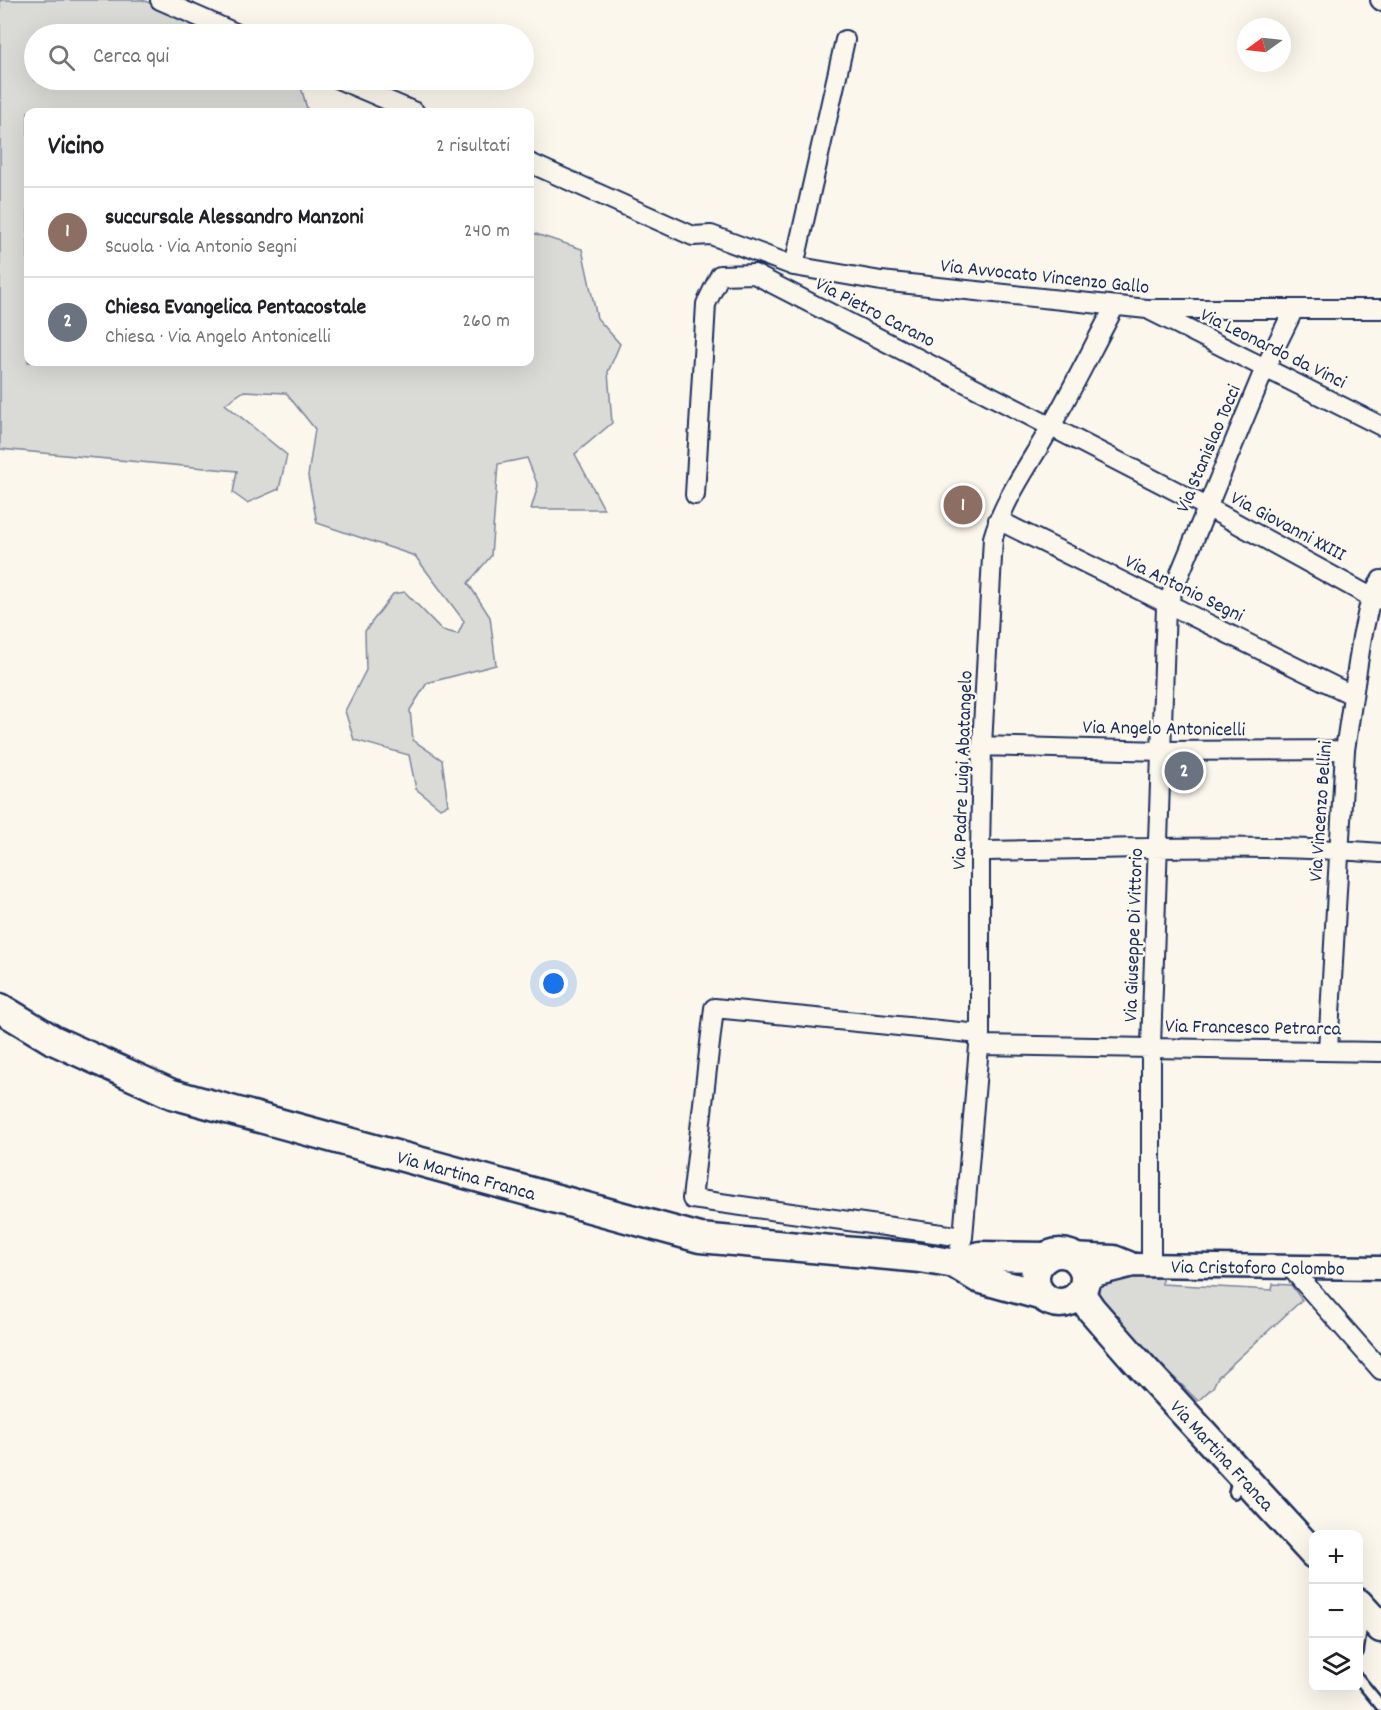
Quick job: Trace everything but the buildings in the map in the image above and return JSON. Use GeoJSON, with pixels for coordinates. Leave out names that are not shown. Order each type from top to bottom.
{"type":"FeatureCollection","features":[{"type":"Feature","properties":{"kind":"main road","name":"Via Martina Franca"},"geometry":{"type":"LineString","coordinates":[[0,1008],[53,1040],[172,1094],[700,1238],[921,1258],[955,1264],[978,1278],[1065,1294],[1133,1357],[1237,1482],[1309,1549]]}},
{"type":"Feature","properties":{"kind":"main road","name":"Via Martina Franca"},"geometry":{"type":"LineString","coordinates":[[955,1264],[980,1256],[1059,1256]]}},
{"type":"Feature","properties":{"kind":"main road"},"geometry":{"type":"LineString","coordinates":[[1059,1256],[1076,1259],[1084,1271],[1065,1294],[1038,1290],[1036,1275],[1041,1262],[1059,1256]]}},
{"type":"Feature","properties":{"kind":"street"},"geometry":{"type":"LineString","coordinates":[[160,0],[215,24]]}},
{"type":"Feature","properties":{"kind":"street"},"geometry":{"type":"LineString","coordinates":[[794,266],[845,40]]}},
{"type":"Feature","properties":{"kind":"street"},"geometry":{"type":"LineString","coordinates":[[363,90],[406,108]]}},
{"type":"Feature","properties":{"kind":"street","name":"Via Avvocato Vincenzo Gallo"},"geometry":{"type":"LineString","coordinates":[[534,165],[693,236],[711,235],[794,266],[881,281],[1147,309],[1381,309]]}},
{"type":"Feature","properties":{"kind":"street","name":"Via Pietro Carano"},"geometry":{"type":"LineString","coordinates":[[695,495],[706,304],[720,275],[754,274],[1206,507]]}},
{"type":"Feature","properties":{"kind":"street","name":"Via Padre Luigi Abatangelo"},"geometry":{"type":"LineString","coordinates":[[955,1264],[963,1237],[980,1039],[982,746],[993,538],[998,520],[1051,427],[1115,306]]}},
{"type":"Feature","properties":{"kind":"street","name":"Via Leonardo da Vinci"},"geometry":{"type":"LineString","coordinates":[[1147,309],[1381,426]]}},
{"type":"Feature","properties":{"kind":"street","name":"Via Stanislao Tocci"},"geometry":{"type":"LineString","coordinates":[[1167,606],[1265,368],[1294,309]]}},
{"type":"Feature","properties":{"kind":"street","name":"Via Giovanni XXIII"},"geometry":{"type":"LineString","coordinates":[[1206,507],[1376,599]]}},
{"type":"Feature","properties":{"kind":"street","name":"Via Antonio Segni"},"geometry":{"type":"LineString","coordinates":[[998,520],[1167,606],[1352,695]]}},
{"type":"Feature","properties":{"kind":"street","name":"Via Vincenzo Bellini"},"geometry":{"type":"LineString","coordinates":[[1328,1050],[1344,750],[1352,695],[1381,580]]}},
{"type":"Feature","properties":{"kind":"street","name":"Via Giuseppe Di Vittorio"},"geometry":{"type":"LineString","coordinates":[[1142,1265],[1167,606]]}},
{"type":"Feature","properties":{"kind":"street","name":"Via Angelo Antonicelli"},"geometry":{"type":"LineString","coordinates":[[982,746],[1162,751],[1344,750]]}},
{"type":"Feature","properties":{"kind":"street"},"geometry":{"type":"LineString","coordinates":[[980,851],[1158,848],[1339,850],[1381,853]]}},
{"type":"Feature","properties":{"kind":"street","name":"Via Francesco Petrarca"},"geometry":{"type":"LineString","coordinates":[[963,1237],[692,1199],[714,1008],[980,1039],[1151,1047],[1381,1052]]}},
{"type":"Feature","properties":{"kind":"street","name":"Via Cristoforo Colombo"},"geometry":{"type":"LineString","coordinates":[[1059,1256],[1114,1257],[1142,1265]]}},
{"type":"Feature","properties":{"kind":"street","name":"Via Cristoforo Colombo"},"geometry":{"type":"LineString","coordinates":[[1065,1294],[1094,1275],[1142,1265],[1381,1268]]}},
{"type":"Feature","properties":{"kind":"street"},"geometry":{"type":"LineString","coordinates":[[1290,1267],[1381,1370]]}},
{"type":"Feature","properties":{"kind":"lane"},"geometry":{"type":"LineString","coordinates":[[1362,1638],[1368,1614]]}},
{"type":"Feature","properties":{"kind":"lane"},"geometry":{"type":"LineString","coordinates":[[1363,1683],[1381,1706]]}},
{"type":"Feature","properties":{"kind":"shaded area"},"geometry":{"type":"Polygon","coordinates":[[[0,0],[143,0],[199,24],[24,24],[24,90],[302,90],[307,108],[24,108],[24,366],[534,366],[534,233],[582,249],[597,318],[620,344],[608,372],[612,423],[575,454],[604,509],[531,509],[538,486],[527,458],[498,464],[491,556],[468,583],[490,617],[496,665],[427,683],[410,710],[413,740],[442,760],[448,805],[440,808],[416,789],[409,755],[354,740],[345,711],[366,670],[365,631],[393,594],[405,592],[442,630],[458,634],[464,621],[415,556],[317,523],[308,476],[315,429],[286,393],[244,391],[225,404],[287,455],[279,489],[247,503],[233,493],[237,471],[0,449],[0,0]]]}},
{"type":"Feature","properties":{"kind":"shaded area"},"geometry":{"type":"Polygon","coordinates":[[[1117,1277],[1162,1278],[1162,1284],[1272,1290],[1273,1284],[1291,1285],[1302,1300],[1218,1377],[1213,1387],[1198,1401],[1099,1303],[1098,1293],[1102,1286],[1108,1280],[1117,1277]]]}},
{"type":"Feature","properties":{"kind":"place","name":"succursale Alessandro Manzoni"},"geometry":{"type":"Point","coordinates":[963,505]}},
{"type":"Feature","properties":{"kind":"place","name":"Chiesa Evangelica Pentacostale"},"geometry":{"type":"Point","coordinates":[1184,771]}}]}
